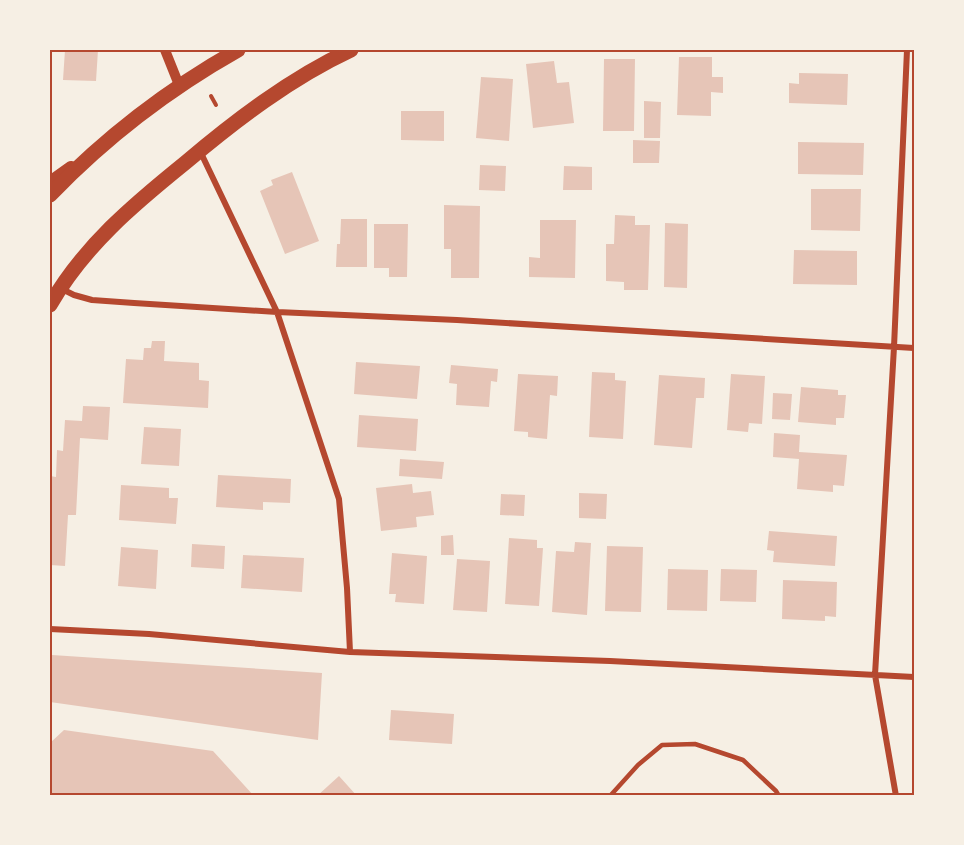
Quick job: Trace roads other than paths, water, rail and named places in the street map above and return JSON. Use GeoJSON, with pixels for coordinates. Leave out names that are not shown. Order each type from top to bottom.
{"type":"FeatureCollection","features":[{"type":"Feature","properties":{"kind":"main road"},"geometry":{"type":"LineString","coordinates":[[50,182],[179,85],[238,50]]}},
{"type":"Feature","properties":{"kind":"main road"},"geometry":{"type":"LineString","coordinates":[[50,305],[55,290],[88,250],[122,215],[226,129],[279,91],[351,50]]}},
{"type":"Feature","properties":{"kind":"main road"},"geometry":{"type":"LineString","coordinates":[[50,195],[94,151]]}},
{"type":"Feature","properties":{"kind":"street"},"geometry":{"type":"LineString","coordinates":[[165,50],[179,85]]}},
{"type":"Feature","properties":{"kind":"street"},"geometry":{"type":"LineString","coordinates":[[896,795],[875,675],[894,347],[907,50]]}},
{"type":"Feature","properties":{"kind":"street"},"geometry":{"type":"LineString","coordinates":[[200,150],[278,312],[339,499],[350,652]]}},
{"type":"Feature","properties":{"kind":"street"},"geometry":{"type":"LineString","coordinates":[[55,290],[92,300],[915,348]]}},
{"type":"Feature","properties":{"kind":"street"},"geometry":{"type":"LineString","coordinates":[[50,629],[149,634],[350,652],[610,661],[915,677]]}},
{"type":"Feature","properties":{"kind":"lane"},"geometry":{"type":"LineString","coordinates":[[610,795],[638,765],[662,745],[695,744],[743,760],[779,795]]}}]}
